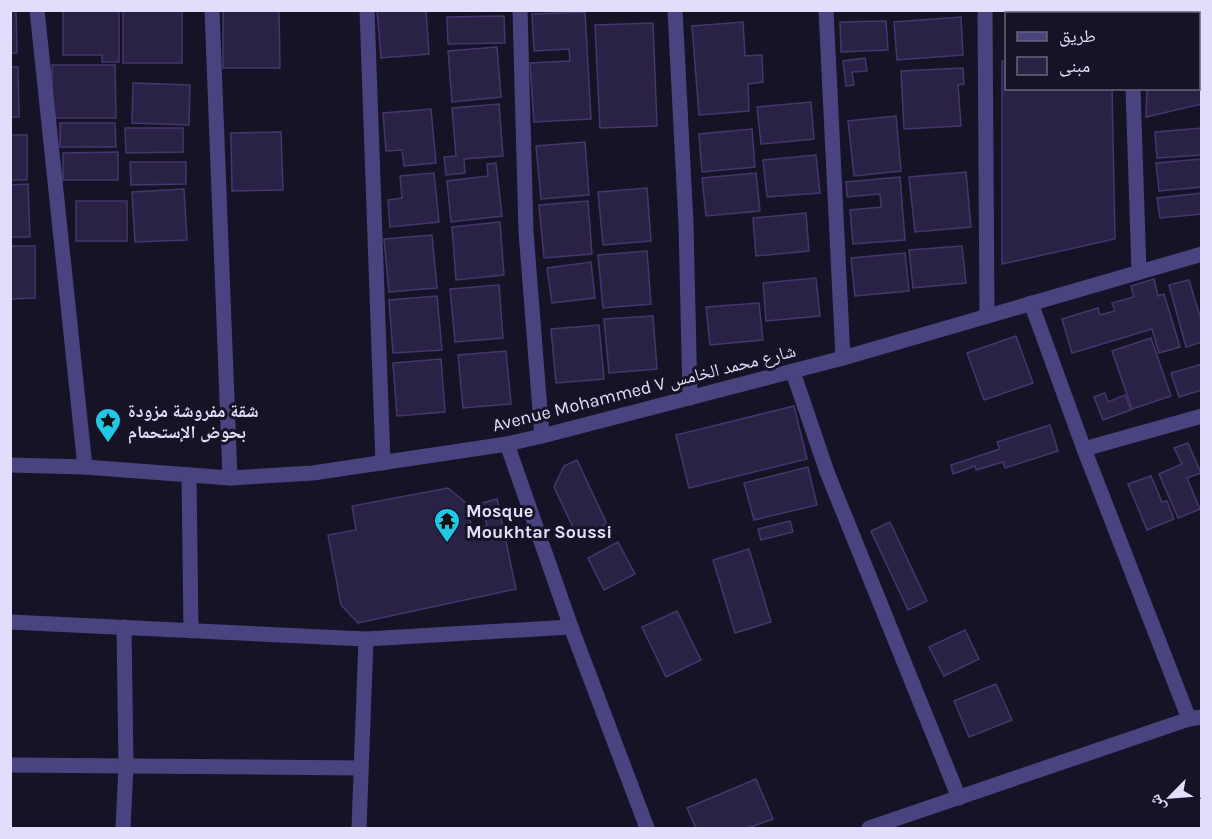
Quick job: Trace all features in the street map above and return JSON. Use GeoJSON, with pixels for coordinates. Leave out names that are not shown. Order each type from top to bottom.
{"type":"FeatureCollection","features":[{"type":"Feature","properties":{"kind":"street"},"geometry":{"type":"LineString","coordinates":[[37,10],[85,467]]}},
{"type":"Feature","properties":{"kind":"street"},"geometry":{"type":"LineString","coordinates":[[212,10],[230,478]]}},
{"type":"Feature","properties":{"kind":"street"},"geometry":{"type":"LineString","coordinates":[[367,10],[383,463]]}},
{"type":"Feature","properties":{"kind":"street"},"geometry":{"type":"LineString","coordinates":[[520,10],[526,232],[542,436]]}},
{"type":"Feature","properties":{"kind":"street"},"geometry":{"type":"LineString","coordinates":[[675,10],[686,224],[690,398]]}},
{"type":"Feature","properties":{"kind":"street"},"geometry":{"type":"LineString","coordinates":[[826,10],[843,358]]}},
{"type":"Feature","properties":{"kind":"street"},"geometry":{"type":"LineString","coordinates":[[985,10],[987,316]]}},
{"type":"Feature","properties":{"kind":"street"},"geometry":{"type":"LineString","coordinates":[[1103,10],[1130,12]]}},
{"type":"Feature","properties":{"kind":"street"},"geometry":{"type":"LineString","coordinates":[[1133,90],[1139,272]]}},
{"type":"Feature","properties":{"kind":"street","name":"Avenue Mohammed V شارع محمد الخامس"},"geometry":{"type":"LineString","coordinates":[[10,465],[85,467],[230,478],[313,473],[507,444],[793,372],[1202,254]]}},
{"type":"Feature","properties":{"kind":"street"},"geometry":{"type":"LineString","coordinates":[[869,828],[1195,718],[1084,449],[1031,303]]}},
{"type":"Feature","properties":{"kind":"street"},"geometry":{"type":"LineString","coordinates":[[793,372],[827,472],[959,798]]}},
{"type":"Feature","properties":{"kind":"street"},"geometry":{"type":"LineString","coordinates":[[1084,449],[1202,416]]}},
{"type":"Feature","properties":{"kind":"street"},"geometry":{"type":"LineString","coordinates":[[507,444],[571,627],[647,828]]}},
{"type":"Feature","properties":{"kind":"street"},"geometry":{"type":"LineString","coordinates":[[189,475],[191,630]]}},
{"type":"Feature","properties":{"kind":"street"},"geometry":{"type":"LineString","coordinates":[[10,622],[366,639],[571,627]]}},
{"type":"Feature","properties":{"kind":"street"},"geometry":{"type":"LineString","coordinates":[[123,828],[126,766],[124,627]]}},
{"type":"Feature","properties":{"kind":"street"},"geometry":{"type":"LineString","coordinates":[[359,828],[366,639]]}},
{"type":"Feature","properties":{"kind":"street"},"geometry":{"type":"LineString","coordinates":[[10,765],[360,768]]}},
{"type":"Feature","properties":{"kind":"building"},"geometry":{"type":"Polygon","coordinates":[[[10,10],[16,10],[17,53],[10,53],[10,10]]]}},
{"type":"Feature","properties":{"kind":"building"},"geometry":{"type":"Polygon","coordinates":[[[63,10],[119,10],[119,62],[102,62],[102,55],[63,55],[63,10]]]}},
{"type":"Feature","properties":{"kind":"building"},"geometry":{"type":"Polygon","coordinates":[[[123,10],[182,10],[182,63],[123,63],[123,10]]]}},
{"type":"Feature","properties":{"kind":"building"},"geometry":{"type":"Polygon","coordinates":[[[223,10],[279,10],[280,68],[223,68],[223,10]]]}},
{"type":"Feature","properties":{"kind":"building"},"geometry":{"type":"Polygon","coordinates":[[[377,10],[426,10],[429,54],[381,58],[377,10]]]}},
{"type":"Feature","properties":{"kind":"building"},"geometry":{"type":"Polygon","coordinates":[[[585,12],[591,119],[534,122],[530,63],[570,61],[569,49],[534,51],[532,14],[585,12]]]}},
{"type":"Feature","properties":{"kind":"building"},"geometry":{"type":"Polygon","coordinates":[[[504,16],[505,43],[448,44],[447,17],[504,16]]]}},
{"type":"Feature","properties":{"kind":"building"},"geometry":{"type":"Polygon","coordinates":[[[961,17],[963,55],[897,60],[894,22],[961,17]]]}},
{"type":"Feature","properties":{"kind":"building"},"geometry":{"type":"Polygon","coordinates":[[[886,21],[888,50],[841,52],[840,22],[886,21]]]}},
{"type":"Feature","properties":{"kind":"building"},"geometry":{"type":"Polygon","coordinates":[[[743,22],[745,56],[762,55],[763,82],[748,84],[749,111],[699,115],[692,26],[743,22]]]}},
{"type":"Feature","properties":{"kind":"building"},"geometry":{"type":"Polygon","coordinates":[[[653,23],[657,126],[600,128],[595,25],[653,23]]]}},
{"type":"Feature","properties":{"kind":"building"},"geometry":{"type":"Polygon","coordinates":[[[1200,31],[1202,31],[1202,104],[1146,117],[1147,90],[1200,90],[1200,31]]]}},
{"type":"Feature","properties":{"kind":"building"},"geometry":{"type":"Polygon","coordinates":[[[497,47],[501,97],[452,102],[448,51],[497,47]]]}},
{"type":"Feature","properties":{"kind":"building"},"geometry":{"type":"Polygon","coordinates":[[[865,58],[867,71],[852,72],[854,85],[846,86],[843,61],[865,58]]]}},
{"type":"Feature","properties":{"kind":"building"},"geometry":{"type":"Polygon","coordinates":[[[1002,61],[1005,61],[1005,90],[1112,90],[1115,239],[1002,264],[1002,61]]]}},
{"type":"Feature","properties":{"kind":"building"},"geometry":{"type":"Polygon","coordinates":[[[52,65],[115,65],[116,118],[52,118],[52,65]]]}},
{"type":"Feature","properties":{"kind":"building"},"geometry":{"type":"Polygon","coordinates":[[[10,67],[18,67],[19,117],[10,117],[10,67]]]}},
{"type":"Feature","properties":{"kind":"building"},"geometry":{"type":"Polygon","coordinates":[[[963,68],[964,84],[958,85],[961,126],[904,129],[901,71],[963,68]]]}},
{"type":"Feature","properties":{"kind":"building"},"geometry":{"type":"Polygon","coordinates":[[[133,83],[190,85],[189,125],[132,123],[133,83]]]}},
{"type":"Feature","properties":{"kind":"building"},"geometry":{"type":"Polygon","coordinates":[[[811,102],[814,139],[761,144],[757,107],[811,102]]]}},
{"type":"Feature","properties":{"kind":"building"},"geometry":{"type":"Polygon","coordinates":[[[499,104],[503,156],[464,159],[465,173],[446,175],[444,157],[456,156],[452,108],[499,104]]]}},
{"type":"Feature","properties":{"kind":"building"},"geometry":{"type":"Polygon","coordinates":[[[431,109],[436,163],[404,166],[402,150],[386,151],[383,113],[431,109]]]}},
{"type":"Feature","properties":{"kind":"building"},"geometry":{"type":"Polygon","coordinates":[[[896,116],[901,171],[854,176],[848,121],[896,116]]]}},
{"type":"Feature","properties":{"kind":"building"},"geometry":{"type":"Polygon","coordinates":[[[60,123],[115,123],[116,147],[60,147],[60,123]]]}},
{"type":"Feature","properties":{"kind":"building"},"geometry":{"type":"Polygon","coordinates":[[[125,128],[183,128],[183,152],[126,153],[125,128]]]}},
{"type":"Feature","properties":{"kind":"building"},"geometry":{"type":"Polygon","coordinates":[[[1202,128],[1202,155],[1157,158],[1155,132],[1202,128]]]}},
{"type":"Feature","properties":{"kind":"building"},"geometry":{"type":"Polygon","coordinates":[[[752,129],[755,167],[702,172],[699,134],[752,129]]]}},
{"type":"Feature","properties":{"kind":"building"},"geometry":{"type":"Polygon","coordinates":[[[281,132],[283,190],[232,191],[231,133],[281,132]]]}},
{"type":"Feature","properties":{"kind":"building"},"geometry":{"type":"Polygon","coordinates":[[[10,135],[27,135],[27,180],[10,180],[10,135]]]}},
{"type":"Feature","properties":{"kind":"building"},"geometry":{"type":"Polygon","coordinates":[[[585,142],[589,195],[541,199],[536,146],[585,142]]]}},
{"type":"Feature","properties":{"kind":"building"},"geometry":{"type":"Polygon","coordinates":[[[118,152],[118,180],[63,180],[63,153],[118,152]]]}},
{"type":"Feature","properties":{"kind":"building"},"geometry":{"type":"Polygon","coordinates":[[[816,155],[820,193],[767,197],[763,160],[816,155]]]}},
{"type":"Feature","properties":{"kind":"building"},"geometry":{"type":"Polygon","coordinates":[[[1202,159],[1202,187],[1159,191],[1156,163],[1202,159]]]}},
{"type":"Feature","properties":{"kind":"building"},"geometry":{"type":"Polygon","coordinates":[[[130,162],[186,162],[186,184],[131,185],[130,162]]]}},
{"type":"Feature","properties":{"kind":"building"},"geometry":{"type":"Polygon","coordinates":[[[496,163],[502,216],[451,222],[447,181],[488,176],[487,164],[496,163]]]}},
{"type":"Feature","properties":{"kind":"building"},"geometry":{"type":"Polygon","coordinates":[[[966,172],[971,227],[915,232],[909,177],[966,172]]]}},
{"type":"Feature","properties":{"kind":"building"},"geometry":{"type":"Polygon","coordinates":[[[434,173],[439,222],[390,227],[388,200],[402,198],[400,176],[434,173]]]}},
{"type":"Feature","properties":{"kind":"building"},"geometry":{"type":"Polygon","coordinates":[[[756,173],[760,211],[706,216],[702,178],[756,173]]]}},
{"type":"Feature","properties":{"kind":"building"},"geometry":{"type":"Polygon","coordinates":[[[900,177],[905,240],[853,244],[850,210],[881,207],[880,194],[847,197],[846,182],[900,177]]]}},
{"type":"Feature","properties":{"kind":"building"},"geometry":{"type":"Polygon","coordinates":[[[28,184],[30,237],[10,237],[10,185],[28,184]]]}},
{"type":"Feature","properties":{"kind":"building"},"geometry":{"type":"Polygon","coordinates":[[[647,188],[651,241],[603,245],[598,192],[647,188]]]}},
{"type":"Feature","properties":{"kind":"building"},"geometry":{"type":"Polygon","coordinates":[[[184,189],[187,240],[135,242],[132,192],[184,189]]]}},
{"type":"Feature","properties":{"kind":"building"},"geometry":{"type":"Polygon","coordinates":[[[1202,193],[1202,214],[1160,218],[1157,198],[1202,193]]]}},
{"type":"Feature","properties":{"kind":"building"},"geometry":{"type":"Polygon","coordinates":[[[76,201],[127,201],[127,241],[76,241],[76,201]]]}},
{"type":"Feature","properties":{"kind":"building"},"geometry":{"type":"Polygon","coordinates":[[[588,201],[592,254],[544,258],[539,205],[588,201]]]}},
{"type":"Feature","properties":{"kind":"building"},"geometry":{"type":"Polygon","coordinates":[[[806,213],[809,251],[756,256],[753,218],[806,213]]]}},
{"type":"Feature","properties":{"kind":"building"},"geometry":{"type":"Polygon","coordinates":[[[500,222],[504,275],[456,280],[452,227],[500,222]]]}},
{"type":"Feature","properties":{"kind":"building"},"geometry":{"type":"Polygon","coordinates":[[[432,235],[437,288],[389,292],[384,239],[432,235]]]}},
{"type":"Feature","properties":{"kind":"building"},"geometry":{"type":"Polygon","coordinates":[[[10,246],[35,246],[35,298],[10,299],[10,246]]]}},
{"type":"Feature","properties":{"kind":"building"},"geometry":{"type":"Polygon","coordinates":[[[962,246],[966,283],[913,288],[909,250],[962,246]]]}},
{"type":"Feature","properties":{"kind":"building"},"geometry":{"type":"Polygon","coordinates":[[[647,251],[651,304],[603,308],[598,255],[647,251]]]}},
{"type":"Feature","properties":{"kind":"building"},"geometry":{"type":"Polygon","coordinates":[[[905,253],[909,291],[855,296],[851,258],[905,253]]]}},
{"type":"Feature","properties":{"kind":"building"},"geometry":{"type":"Polygon","coordinates":[[[591,262],[595,298],[552,303],[547,268],[591,262]]]}},
{"type":"Feature","properties":{"kind":"building"},"geometry":{"type":"Polygon","coordinates":[[[816,278],[820,316],[766,321],[763,283],[816,278]]]}},
{"type":"Feature","properties":{"kind":"building"},"geometry":{"type":"Polygon","coordinates":[[[1154,279],[1158,296],[1164,294],[1180,347],[1159,353],[1152,329],[1072,353],[1062,319],[1098,308],[1100,315],[1115,311],[1112,303],[1134,297],[1131,286],[1154,279]]]}},
{"type":"Feature","properties":{"kind":"building"},"geometry":{"type":"Polygon","coordinates":[[[1189,280],[1202,323],[1202,342],[1186,347],[1169,285],[1189,280]]]}},
{"type":"Feature","properties":{"kind":"building"},"geometry":{"type":"Polygon","coordinates":[[[499,285],[503,338],[455,342],[450,289],[499,285]]]}},
{"type":"Feature","properties":{"kind":"building"},"geometry":{"type":"Polygon","coordinates":[[[437,296],[442,350],[393,353],[389,300],[437,296]]]}},
{"type":"Feature","properties":{"kind":"building"},"geometry":{"type":"Polygon","coordinates":[[[759,303],[763,340],[710,345],[706,307],[759,303]]]}},
{"type":"Feature","properties":{"kind":"building"},"geometry":{"type":"Polygon","coordinates":[[[653,316],[657,369],[609,373],[604,319],[653,316]]]}},
{"type":"Feature","properties":{"kind":"building"},"geometry":{"type":"Polygon","coordinates":[[[599,325],[604,379],[556,383],[551,329],[599,325]]]}},
{"type":"Feature","properties":{"kind":"building"},"geometry":{"type":"Polygon","coordinates":[[[1016,336],[1033,383],[984,400],[967,353],[1016,336]]]}},
{"type":"Feature","properties":{"kind":"building"},"geometry":{"type":"Polygon","coordinates":[[[1151,338],[1171,396],[1132,409],[1112,351],[1151,338]]]}},
{"type":"Feature","properties":{"kind":"building"},"geometry":{"type":"Polygon","coordinates":[[[506,351],[511,404],[463,408],[458,355],[506,351]]]}},
{"type":"Feature","properties":{"kind":"building"},"geometry":{"type":"Polygon","coordinates":[[[441,359],[445,412],[397,416],[393,363],[441,359]]]}},
{"type":"Feature","properties":{"kind":"building"},"geometry":{"type":"Polygon","coordinates":[[[1202,364],[1202,390],[1179,397],[1171,373],[1202,364]]]}},
{"type":"Feature","properties":{"kind":"building"},"geometry":{"type":"Polygon","coordinates":[[[1105,393],[1108,402],[1125,395],[1131,410],[1103,420],[1094,397],[1105,393]]]}},
{"type":"Feature","properties":{"kind":"building"},"geometry":{"type":"Polygon","coordinates":[[[794,406],[807,459],[689,488],[676,435],[794,406]]]}},
{"type":"Feature","properties":{"kind":"building"},"geometry":{"type":"Polygon","coordinates":[[[1050,425],[1058,451],[1005,468],[1003,462],[976,470],[975,466],[953,474],[951,465],[1000,449],[997,442],[1050,425]]]}},
{"type":"Feature","properties":{"kind":"building"},"geometry":{"type":"Polygon","coordinates":[[[1188,443],[1201,473],[1187,478],[1200,509],[1178,518],[1159,474],[1182,464],[1174,448],[1188,443]]]}},
{"type":"Feature","properties":{"kind":"building"},"geometry":{"type":"Polygon","coordinates":[[[577,460],[607,524],[578,538],[554,487],[564,466],[577,460]]]}},
{"type":"Feature","properties":{"kind":"building"},"geometry":{"type":"Polygon","coordinates":[[[808,467],[817,505],[754,520],[744,483],[808,467]]]}},
{"type":"Feature","properties":{"kind":"building"},"geometry":{"type":"Polygon","coordinates":[[[1151,476],[1162,502],[1167,501],[1174,519],[1147,530],[1128,484],[1151,476]]]}},
{"type":"Feature","properties":{"kind":"building"},"geometry":{"type":"Polygon","coordinates":[[[448,488],[467,504],[472,529],[487,526],[482,503],[497,499],[516,589],[358,623],[341,605],[328,535],[356,530],[352,506],[448,488]]]}},
{"type":"Feature","properties":{"kind":"building"},"geometry":{"type":"Polygon","coordinates":[[[790,521],[793,532],[761,540],[758,529],[790,521]]]}},
{"type":"Feature","properties":{"kind":"building"},"geometry":{"type":"Polygon","coordinates":[[[890,522],[927,601],[908,610],[871,531],[890,522]]]}},
{"type":"Feature","properties":{"kind":"building"},"geometry":{"type":"Polygon","coordinates":[[[618,542],[635,574],[604,590],[588,558],[618,542]]]}},
{"type":"Feature","properties":{"kind":"building"},"geometry":{"type":"Polygon","coordinates":[[[749,549],[771,622],[735,633],[713,560],[749,549]]]}},
{"type":"Feature","properties":{"kind":"building"},"geometry":{"type":"Polygon","coordinates":[[[677,611],[701,660],[666,677],[642,627],[677,611]]]}},
{"type":"Feature","properties":{"kind":"building"},"geometry":{"type":"Polygon","coordinates":[[[965,630],[979,659],[944,676],[929,647],[965,630]]]}},
{"type":"Feature","properties":{"kind":"building"},"geometry":{"type":"Polygon","coordinates":[[[996,684],[1012,720],[969,737],[954,701],[996,684]]]}},
{"type":"Feature","properties":{"kind":"building"},"geometry":{"type":"Polygon","coordinates":[[[756,779],[773,819],[748,828],[696,828],[687,808],[756,779]]]}},
{"type":"Feature","properties":{"kind":"place","name":"شقة مفروشة مزودة بحوض الإستحمام"},"geometry":{"type":"Point","coordinates":[108,444]}},
{"type":"Feature","properties":{"kind":"place","name":"Mosque Moukhtar Soussi"},"geometry":{"type":"Point","coordinates":[447,544]}}]}
